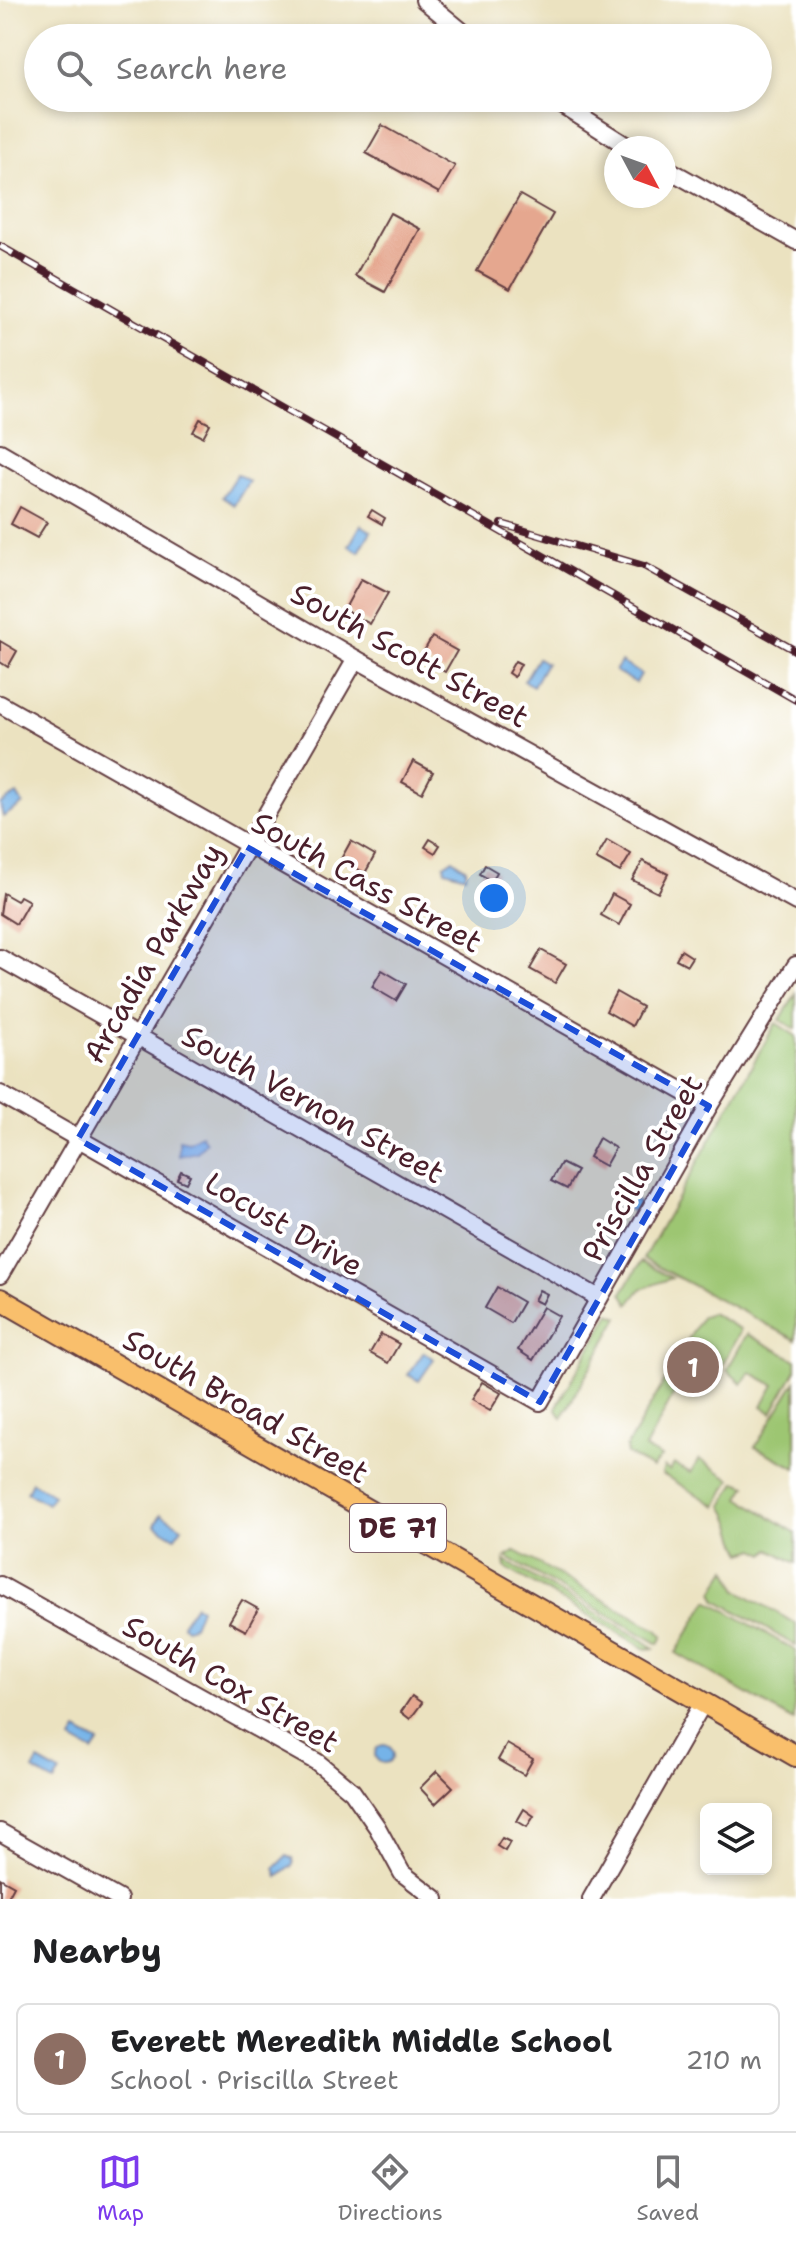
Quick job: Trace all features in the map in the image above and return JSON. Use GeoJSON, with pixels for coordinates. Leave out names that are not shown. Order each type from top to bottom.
{"type":"FeatureCollection","features":[{"type":"Feature","properties":{"kind":"main road","name":"South Broad Street"},"geometry":{"type":"LineString","coordinates":[[0,1299],[796,1756]]}},
{"type":"Feature","properties":{"kind":"street"},"geometry":{"type":"LineString","coordinates":[[424,0],[453,24]]}},
{"type":"Feature","properties":{"kind":"street"},"geometry":{"type":"LineString","coordinates":[[573,112],[611,136]]}},
{"type":"Feature","properties":{"kind":"street"},"geometry":{"type":"LineString","coordinates":[[676,174],[796,241]]}},
{"type":"Feature","properties":{"kind":"street","name":"South Scott Street"},"geometry":{"type":"LineString","coordinates":[[0,452],[356,659],[796,902]]}},
{"type":"Feature","properties":{"kind":"street","name":"Arcadia Parkway"},"geometry":{"type":"LineString","coordinates":[[0,1275],[356,659]]}},
{"type":"Feature","properties":{"kind":"street","name":"South Cass Street"},"geometry":{"type":"LineString","coordinates":[[0,704],[247,847],[709,1106]]}},
{"type":"Feature","properties":{"kind":"street","name":"South Vernon Street"},"geometry":{"type":"LineString","coordinates":[[0,958],[599,1298]]}},
{"type":"Feature","properties":{"kind":"street","name":"Priscilla Street"},"geometry":{"type":"LineString","coordinates":[[540,1402],[709,1106],[796,965]]}},
{"type":"Feature","properties":{"kind":"street","name":"Locust Drive"},"geometry":{"type":"LineString","coordinates":[[0,1094],[540,1402]]}},
{"type":"Feature","properties":{"kind":"street","name":"South Cox Street"},"geometry":{"type":"LineString","coordinates":[[0,1585],[317,1762],[352,1791],[377,1827],[402,1873],[436,1899]]}},
{"type":"Feature","properties":{"kind":"street"},"geometry":{"type":"LineString","coordinates":[[591,1899],[703,1703]]}},
{"type":"Feature","properties":{"kind":"street"},"geometry":{"type":"LineString","coordinates":[[0,1832],[119,1899]]}},
{"type":"Feature","properties":{"kind":"highlighted area"},"geometry":{"type":"Polygon","coordinates":[[[247,847],[709,1106],[540,1402],[78,1139],[247,847]]]}},
{"type":"Feature","properties":{"kind":"green space"},"geometry":{"type":"Polygon","coordinates":[[[796,994],[796,1029],[780,1020],[796,994]]]}},
{"type":"Feature","properties":{"kind":"green space"},"geometry":{"type":"Polygon","coordinates":[[[776,1023],[796,1036],[796,1340],[643,1259],[776,1023]]]}},
{"type":"Feature","properties":{"kind":"green space"},"geometry":{"type":"Polygon","coordinates":[[[641,1262],[672,1278],[641,1289],[629,1304],[622,1293],[641,1262]]]}},
{"type":"Feature","properties":{"kind":"green space"},"geometry":{"type":"Polygon","coordinates":[[[610,1313],[619,1317],[562,1418],[556,1408],[610,1313]]]}},
{"type":"Feature","properties":{"kind":"green space"},"geometry":{"type":"Polygon","coordinates":[[[711,1313],[740,1329],[740,1332],[721,1367],[715,1363],[707,1375],[689,1366],[645,1448],[661,1457],[652,1468],[627,1454],[626,1448],[702,1316],[711,1313]]]}},
{"type":"Feature","properties":{"kind":"green space"},"geometry":{"type":"Polygon","coordinates":[[[747,1334],[796,1360],[796,1370],[772,1413],[762,1406],[774,1385],[750,1372],[742,1384],[727,1370],[747,1334]]]}},
{"type":"Feature","properties":{"kind":"green space"},"geometry":{"type":"Polygon","coordinates":[[[796,1381],[796,1468],[755,1447],[796,1381]]]}},
{"type":"Feature","properties":{"kind":"green space"},"geometry":{"type":"Polygon","coordinates":[[[699,1459],[731,1479],[717,1506],[662,1474],[664,1467],[670,1471],[674,1464],[691,1473],[699,1459]]]}},
{"type":"Feature","properties":{"kind":"green space"},"geometry":{"type":"Polygon","coordinates":[[[736,1482],[747,1486],[740,1498],[796,1533],[796,1563],[770,1549],[765,1554],[756,1549],[743,1553],[723,1506],[736,1482]]]}},
{"type":"Feature","properties":{"kind":"green space"},"geometry":{"type":"Polygon","coordinates":[[[516,1551],[657,1630],[663,1636],[659,1644],[506,1557],[516,1551]]]}},
{"type":"Feature","properties":{"kind":"green space"},"geometry":{"type":"Polygon","coordinates":[[[505,1561],[654,1648],[646,1649],[506,1568],[505,1561]]]}},
{"type":"Feature","properties":{"kind":"green space"},"geometry":{"type":"Polygon","coordinates":[[[727,1569],[738,1590],[796,1624],[796,1646],[717,1600],[713,1592],[727,1569]]]}},
{"type":"Feature","properties":{"kind":"green space"},"geometry":{"type":"Polygon","coordinates":[[[708,1600],[796,1651],[794,1721],[676,1653],[708,1600]]]}},
{"type":"Feature","properties":{"kind":"water"},"geometry":{"type":"Polygon","coordinates":[[[237,474],[249,481],[234,505],[222,497],[237,474]]]}},
{"type":"Feature","properties":{"kind":"water"},"geometry":{"type":"Polygon","coordinates":[[[361,525],[371,531],[359,552],[349,546],[361,525]]]}},
{"type":"Feature","properties":{"kind":"water"},"geometry":{"type":"Polygon","coordinates":[[[538,658],[546,663],[533,686],[524,681],[538,658]]]}},
{"type":"Feature","properties":{"kind":"water"},"geometry":{"type":"Polygon","coordinates":[[[621,662],[641,674],[636,683],[615,671],[621,662]]]}},
{"type":"Feature","properties":{"kind":"water"},"geometry":{"type":"Polygon","coordinates":[[[17,794],[23,804],[3,817],[0,804],[17,794]]]}},
{"type":"Feature","properties":{"kind":"water"},"geometry":{"type":"Polygon","coordinates":[[[453,859],[466,869],[465,876],[445,870],[444,865],[453,859]]]}},
{"type":"Feature","properties":{"kind":"water"},"geometry":{"type":"Polygon","coordinates":[[[201,1135],[206,1142],[197,1152],[179,1156],[179,1140],[189,1142],[201,1135]]]}},
{"type":"Feature","properties":{"kind":"water"},"geometry":{"type":"Polygon","coordinates":[[[620,1192],[639,1203],[634,1212],[615,1202],[620,1192]]]}},
{"type":"Feature","properties":{"kind":"water"},"geometry":{"type":"Polygon","coordinates":[[[424,1352],[434,1359],[419,1381],[408,1375],[424,1352]]]}},
{"type":"Feature","properties":{"kind":"water"},"geometry":{"type":"Polygon","coordinates":[[[32,1482],[53,1495],[47,1504],[27,1492],[32,1482]]]}},
{"type":"Feature","properties":{"kind":"water"},"geometry":{"type":"Polygon","coordinates":[[[161,1514],[182,1527],[175,1537],[155,1525],[161,1514]]]}},
{"type":"Feature","properties":{"kind":"water"},"geometry":{"type":"Polygon","coordinates":[[[195,1605],[200,1608],[193,1626],[186,1628],[182,1624],[195,1605]]]}},
{"type":"Feature","properties":{"kind":"water"},"geometry":{"type":"Polygon","coordinates":[[[77,1731],[99,1743],[93,1752],[72,1740],[77,1731]]]}},
{"type":"Feature","properties":{"kind":"water"},"geometry":{"type":"Polygon","coordinates":[[[380,1745],[388,1745],[393,1754],[391,1761],[380,1763],[375,1758],[375,1750],[380,1745]]]}},
{"type":"Feature","properties":{"kind":"water"},"geometry":{"type":"Polygon","coordinates":[[[38,1761],[60,1773],[54,1782],[33,1770],[38,1761]]]}},
{"type":"Feature","properties":{"kind":"water"},"geometry":{"type":"Polygon","coordinates":[[[287,1856],[293,1859],[293,1865],[278,1877],[275,1868],[287,1856]]]}},
{"type":"Feature","properties":{"kind":"building"},"geometry":{"type":"Polygon","coordinates":[[[382,125],[455,166],[439,193],[366,153],[382,125]]]}},
{"type":"Feature","properties":{"kind":"building"},"geometry":{"type":"Polygon","coordinates":[[[520,195],[553,214],[510,289],[477,271],[520,195]]]}},
{"type":"Feature","properties":{"kind":"building"},"geometry":{"type":"Polygon","coordinates":[[[390,213],[420,229],[385,292],[355,276],[390,213]]]}},
{"type":"Feature","properties":{"kind":"building"},"geometry":{"type":"Polygon","coordinates":[[[200,419],[210,424],[203,437],[193,432],[200,419]]]}},
{"type":"Feature","properties":{"kind":"building"},"geometry":{"type":"Polygon","coordinates":[[[20,507],[47,522],[37,538],[11,524],[20,507]]]}},
{"type":"Feature","properties":{"kind":"building"},"geometry":{"type":"Polygon","coordinates":[[[372,510],[385,518],[382,524],[368,516],[372,510]]]}},
{"type":"Feature","properties":{"kind":"building"},"geometry":{"type":"Polygon","coordinates":[[[361,579],[388,593],[370,624],[344,610],[361,579]]]}},
{"type":"Feature","properties":{"kind":"building"},"geometry":{"type":"Polygon","coordinates":[[[432,637],[457,651],[445,672],[420,658],[432,637]]]}},
{"type":"Feature","properties":{"kind":"building"},"geometry":{"type":"Polygon","coordinates":[[[0,641],[17,651],[8,667],[0,662],[0,641]]]}},
{"type":"Feature","properties":{"kind":"building"},"geometry":{"type":"Polygon","coordinates":[[[515,661],[521,664],[514,677],[508,673],[515,661]]]}},
{"type":"Feature","properties":{"kind":"building"},"geometry":{"type":"Polygon","coordinates":[[[413,761],[433,772],[422,793],[402,782],[413,761]]]}},
{"type":"Feature","properties":{"kind":"building"},"geometry":{"type":"Polygon","coordinates":[[[430,839],[440,845],[435,853],[425,847],[430,839]]]}},
{"type":"Feature","properties":{"kind":"building"},"geometry":{"type":"Polygon","coordinates":[[[607,840],[631,854],[620,872],[596,859],[607,840]]]}},
{"type":"Feature","properties":{"kind":"building"},"geometry":{"type":"Polygon","coordinates":[[[351,841],[375,855],[365,873],[341,859],[351,841]]]}},
{"type":"Feature","properties":{"kind":"building"},"geometry":{"type":"Polygon","coordinates":[[[643,861],[668,874],[658,893],[632,880],[643,861]]]}},
{"type":"Feature","properties":{"kind":"building"},"geometry":{"type":"Polygon","coordinates":[[[485,865],[497,872],[492,881],[480,874],[485,865]]]}},
{"type":"Feature","properties":{"kind":"building"},"geometry":{"type":"Polygon","coordinates":[[[3,893],[17,901],[20,896],[29,901],[16,924],[0,914],[3,893]]]}},
{"type":"Feature","properties":{"kind":"building"},"geometry":{"type":"Polygon","coordinates":[[[612,894],[630,904],[619,925],[601,915],[612,894]]]}},
{"type":"Feature","properties":{"kind":"building"},"geometry":{"type":"Polygon","coordinates":[[[541,950],[566,964],[555,983],[530,969],[541,950]]]}},
{"type":"Feature","properties":{"kind":"building"},"geometry":{"type":"Polygon","coordinates":[[[681,950],[692,957],[687,965],[676,959],[681,950]]]}},
{"type":"Feature","properties":{"kind":"building"},"geometry":{"type":"Polygon","coordinates":[[[382,970],[406,984],[396,1001],[372,987],[382,970]]]}},
{"type":"Feature","properties":{"kind":"building"},"geometry":{"type":"Polygon","coordinates":[[[616,992],[642,1007],[632,1026],[606,1011],[616,992]]]}},
{"type":"Feature","properties":{"kind":"building"},"geometry":{"type":"Polygon","coordinates":[[[599,1138],[615,1148],[605,1166],[589,1157],[599,1138]]]}},
{"type":"Feature","properties":{"kind":"building"},"geometry":{"type":"Polygon","coordinates":[[[561,1163],[577,1171],[567,1189],[551,1181],[561,1163]]]}},
{"type":"Feature","properties":{"kind":"building"},"geometry":{"type":"Polygon","coordinates":[[[181,1171],[190,1175],[186,1183],[177,1179],[181,1171]]]}},
{"type":"Feature","properties":{"kind":"building"},"geometry":{"type":"Polygon","coordinates":[[[497,1287],[523,1302],[511,1323],[485,1308],[497,1287]]]}},
{"type":"Feature","properties":{"kind":"building"},"geometry":{"type":"Polygon","coordinates":[[[539,1290],[547,1294],[542,1304],[534,1300],[539,1290]]]}},
{"type":"Feature","properties":{"kind":"building"},"geometry":{"type":"Polygon","coordinates":[[[543,1307],[559,1316],[533,1360],[518,1350],[543,1307]]]}},
{"type":"Feature","properties":{"kind":"building"},"geometry":{"type":"Polygon","coordinates":[[[381,1334],[399,1344],[388,1363],[370,1353],[381,1334]]]}},
{"type":"Feature","properties":{"kind":"building"},"geometry":{"type":"Polygon","coordinates":[[[482,1382],[501,1393],[490,1411],[471,1400],[482,1382]]]}},
{"type":"Feature","properties":{"kind":"building"},"geometry":{"type":"Polygon","coordinates":[[[242,1600],[258,1609],[246,1631],[229,1622],[242,1600]]]}},
{"type":"Feature","properties":{"kind":"building"},"geometry":{"type":"Polygon","coordinates":[[[412,1696],[422,1703],[410,1719],[401,1712],[412,1696]]]}},
{"type":"Feature","properties":{"kind":"building"},"geometry":{"type":"Polygon","coordinates":[[[507,1744],[533,1759],[524,1775],[498,1760],[507,1744]]]}},
{"type":"Feature","properties":{"kind":"building"},"geometry":{"type":"Polygon","coordinates":[[[437,1771],[453,1787],[435,1804],[420,1788],[437,1771]]]}},
{"type":"Feature","properties":{"kind":"building"},"geometry":{"type":"Polygon","coordinates":[[[524,1809],[534,1816],[527,1827],[517,1821],[524,1809]]]}},
{"type":"Feature","properties":{"kind":"building"},"geometry":{"type":"Polygon","coordinates":[[[502,1838],[510,1842],[505,1851],[497,1846],[502,1838]]]}},
{"type":"Feature","properties":{"kind":"building"},"geometry":{"type":"Polygon","coordinates":[[[0,1878],[14,1886],[7,1899],[0,1899],[0,1878]]]}},
{"type":"Feature","properties":{"kind":"railway"},"geometry":{"type":"LineString","coordinates":[[0,246],[796,700]]}},
{"type":"Feature","properties":{"kind":"railway"},"geometry":{"type":"LineString","coordinates":[[502,524],[644,566],[796,651]]}},
{"type":"Feature","properties":{"kind":"place","name":"Everett Meredith Middle School"},"geometry":{"type":"Point","coordinates":[693,1367]}}]}
